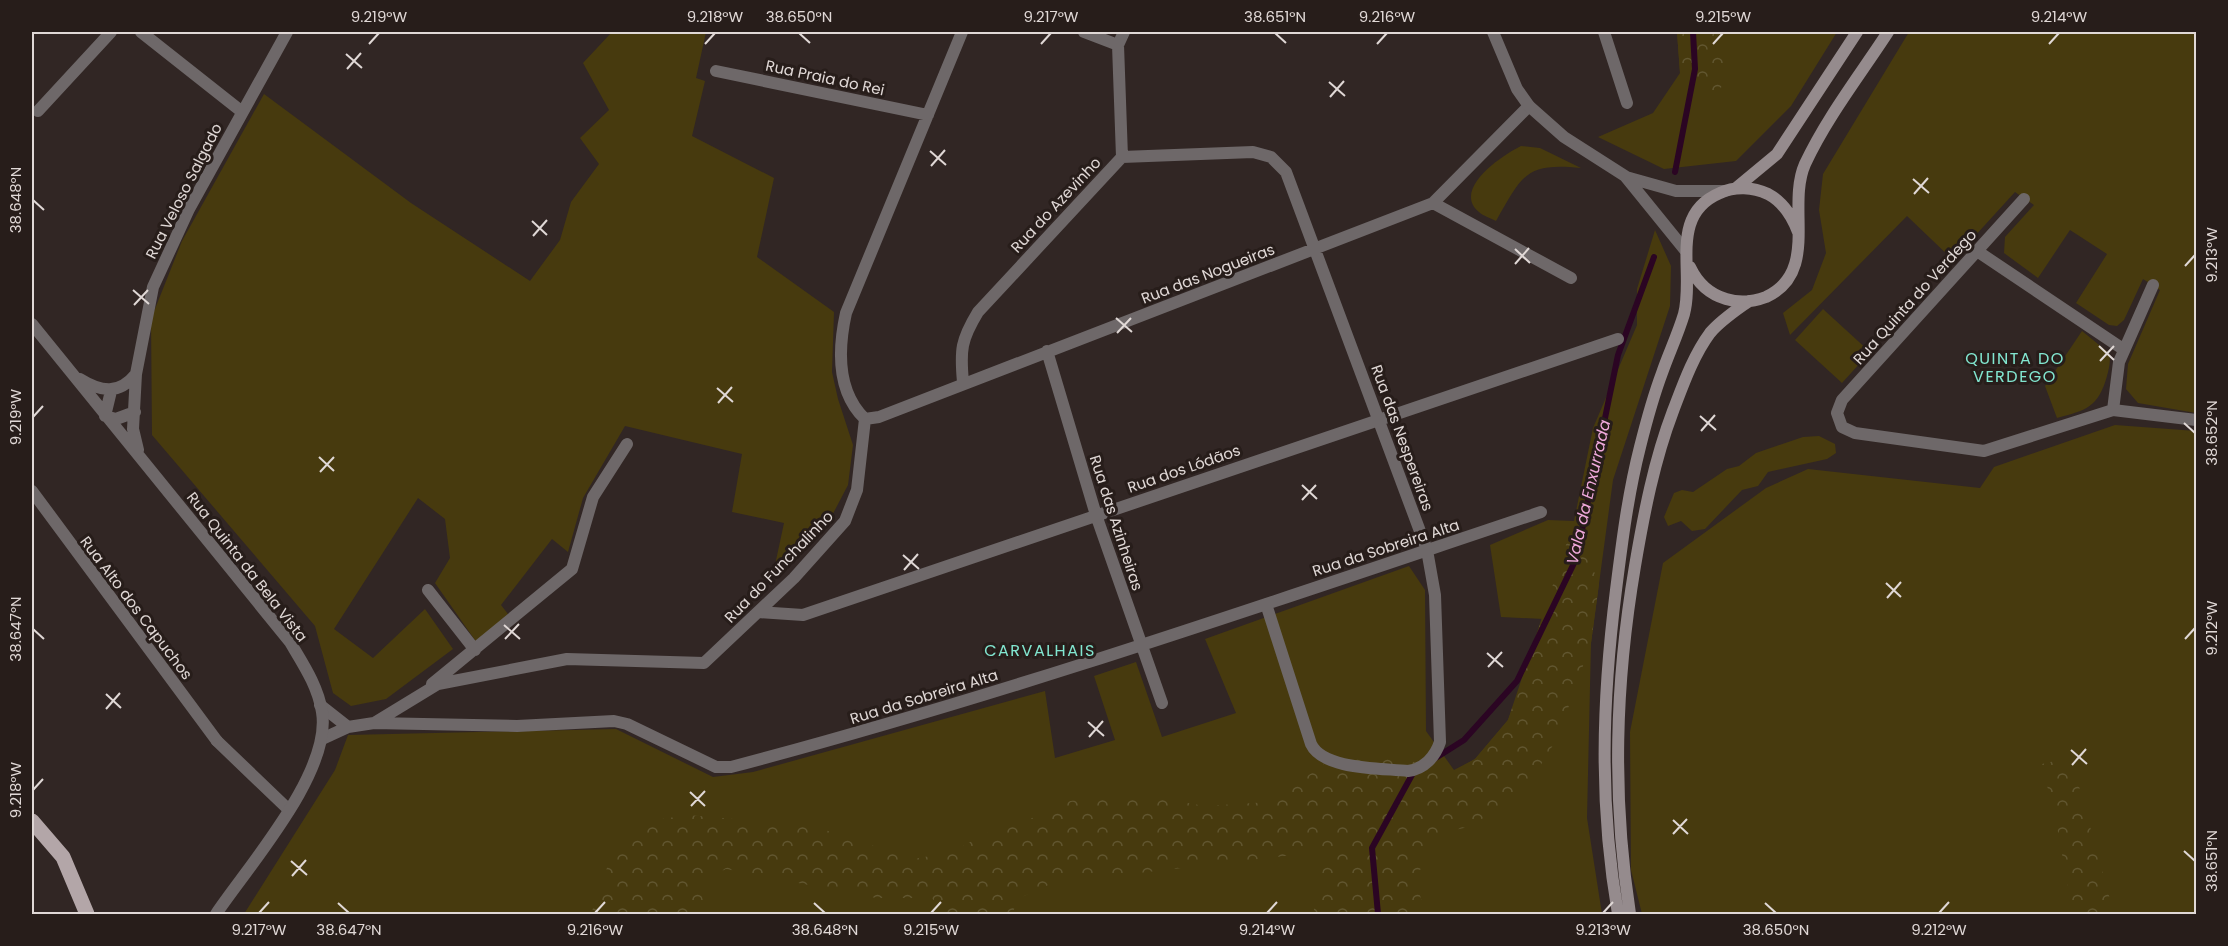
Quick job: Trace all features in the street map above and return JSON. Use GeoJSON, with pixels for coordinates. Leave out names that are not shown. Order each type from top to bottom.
{"type":"FeatureCollection","features":[{"type":"Feature","properties":{"kind":"main road"},"geometry":{"type":"LineString","coordinates":[[1618,915],[1605,809],[1603,740],[1607,661],[1619,565],[1640,448],[1661,375],[1685,310],[1688,284],[1686,232],[1697,209],[1710,198],[1731,189],[1777,154],[1857,32]]}},
{"type":"Feature","properties":{"kind":"main road"},"geometry":{"type":"LineString","coordinates":[[1630,915],[1621,859],[1617,782],[1618,696],[1626,617],[1642,525],[1658,452],[1698,353],[1717,326],[1749,302],[1769,295],[1786,282],[1796,264],[1797,191],[1805,165],[1888,32]]}},
{"type":"Feature","properties":{"kind":"main road"},"geometry":{"type":"LineString","coordinates":[[1731,189],[1756,190],[1775,199],[1789,213],[1798,232]]}},
{"type":"Feature","properties":{"kind":"main road"},"geometry":{"type":"LineString","coordinates":[[1686,255],[1696,278],[1710,292],[1729,300],[1749,302]]}},
{"type":"Feature","properties":{"kind":"main road"},"geometry":{"type":"LineString","coordinates":[[32,821],[63,857],[87,915]]}},
{"type":"Feature","properties":{"kind":"street"},"geometry":{"type":"LineString","coordinates":[[38,111],[111,32]]}},
{"type":"Feature","properties":{"kind":"street"},"geometry":{"type":"LineString","coordinates":[[141,32],[241,111]]}},
{"type":"Feature","properties":{"kind":"street","name":"Rua Veloso Salgado"},"geometry":{"type":"LineString","coordinates":[[141,459],[134,442],[136,374],[153,287],[189,209],[241,111],[287,32]]}},
{"type":"Feature","properties":{"kind":"street"},"geometry":{"type":"LineString","coordinates":[[865,419],[851,402],[843,382],[841,357],[844,321],[962,32]]}},
{"type":"Feature","properties":{"kind":"street"},"geometry":{"type":"LineString","coordinates":[[1084,32],[1118,45]]}},
{"type":"Feature","properties":{"kind":"street","name":"Rua do Azevinho"},"geometry":{"type":"LineString","coordinates":[[963,382],[960,350],[966,332],[978,312],[1122,157],[1118,45],[1124,32]]}},
{"type":"Feature","properties":{"kind":"street"},"geometry":{"type":"LineString","coordinates":[[1493,32],[1517,89],[1529,105],[1564,137],[1625,176],[1661,216],[1686,255]]}},
{"type":"Feature","properties":{"kind":"street"},"geometry":{"type":"LineString","coordinates":[[1604,32],[1627,103]]}},
{"type":"Feature","properties":{"kind":"street","name":"Rua Praia do Rei"},"geometry":{"type":"LineString","coordinates":[[716,71],[928,116]]}},
{"type":"Feature","properties":{"kind":"street","name":"Rua das Nogueiras"},"geometry":{"type":"LineString","coordinates":[[865,419],[879,417],[963,382],[1433,203],[1529,105]]}},
{"type":"Feature","properties":{"kind":"street","name":"Rua das Nespereiras"},"geometry":{"type":"LineString","coordinates":[[1122,157],[1253,152],[1271,157],[1286,172],[1317,248],[1427,550],[1435,596],[1440,742],[1430,760],[1415,770],[1334,763],[1324,759],[1314,750],[1266,604]]}},
{"type":"Feature","properties":{"kind":"street"},"geometry":{"type":"LineString","coordinates":[[1625,176],[1676,191],[1731,189]]}},
{"type":"Feature","properties":{"kind":"street","name":"Rua Quinta do Verdego"},"geometry":{"type":"LineString","coordinates":[[2024,199],[1842,400],[1838,406],[1838,420],[1842,427],[1855,434],[1984,452],[2113,410]]}},
{"type":"Feature","properties":{"kind":"street"},"geometry":{"type":"LineString","coordinates":[[1433,203],[1572,278]]}},
{"type":"Feature","properties":{"kind":"street"},"geometry":{"type":"LineString","coordinates":[[1977,251],[2123,349]]}},
{"type":"Feature","properties":{"kind":"street"},"geometry":{"type":"LineString","coordinates":[[2153,285],[2123,349],[2116,376],[2113,410],[2196,420]]}},
{"type":"Feature","properties":{"kind":"street","name":"Rua Quinta da Bela Vista"},"geometry":{"type":"LineString","coordinates":[[32,324],[290,642],[306,669],[320,705],[322,739],[319,752],[289,810],[216,915]]}},
{"type":"Feature","properties":{"kind":"street","name":"Rua dos Lódãos"},"geometry":{"type":"LineString","coordinates":[[758,612],[803,615],[1618,339]]}},
{"type":"Feature","properties":{"kind":"street","name":"Rua das Azinheiras"},"geometry":{"type":"LineString","coordinates":[[1047,351],[1096,515],[1162,703]]}},
{"type":"Feature","properties":{"kind":"street"},"geometry":{"type":"LineString","coordinates":[[71,373],[95,388],[111,391],[123,387],[136,374]]}},
{"type":"Feature","properties":{"kind":"street"},"geometry":{"type":"LineString","coordinates":[[111,391],[105,416],[116,419],[135,412]]}},
{"type":"Feature","properties":{"kind":"street","name":"Rua do Funchalinho"},"geometry":{"type":"LineString","coordinates":[[322,739],[348,727],[374,723],[427,688],[438,684],[567,659],[704,663],[794,578],[845,521],[857,490],[865,419]]}},
{"type":"Feature","properties":{"kind":"street"},"geometry":{"type":"LineString","coordinates":[[427,688],[572,569],[593,497],[627,444]]}},
{"type":"Feature","properties":{"kind":"street","name":"Rua Alto dos Capuchos"},"geometry":{"type":"LineString","coordinates":[[32,491],[217,741],[289,810]]}},
{"type":"Feature","properties":{"kind":"street","name":"Rua da Sobreira Alta"},"geometry":{"type":"LineString","coordinates":[[374,723],[518,726],[614,722],[627,724],[716,767],[731,767],[877,729],[1142,645],[1541,512]]}},
{"type":"Feature","properties":{"kind":"street"},"geometry":{"type":"LineString","coordinates":[[428,590],[475,650]]}},
{"type":"Feature","properties":{"kind":"street"},"geometry":{"type":"LineString","coordinates":[[320,705],[348,727]]}},
{"type":"Feature","properties":{"kind":"green space"},"geometry":{"type":"Polygon","coordinates":[[[612,32],[706,32],[696,78],[705,81],[692,136],[774,178],[757,257],[834,312],[832,372],[853,445],[848,485],[826,527],[772,579],[784,523],[732,512],[742,454],[625,426],[583,498],[568,552],[552,539],[501,605],[508,614],[477,643],[435,583],[450,558],[445,519],[418,498],[334,629],[373,658],[425,609],[453,649],[386,699],[351,706],[333,693],[315,626],[152,435],[151,319],[182,241],[264,94],[411,203],[530,281],[560,240],[571,202],[599,164],[580,138],[609,110],[583,63],[612,32]]]}},
{"type":"Feature","properties":{"kind":"green space"},"geometry":{"type":"Polygon","coordinates":[[[1677,32],[1837,32],[1791,106],[1736,161],[1664,169],[1598,137],[1653,113],[1680,73],[1677,32]]]}},
{"type":"Feature","properties":{"kind":"green space"},"geometry":{"type":"Polygon","coordinates":[[[1677,32],[1726,32],[1727,53],[1719,100],[1680,73],[1677,32]]]}},
{"type":"Feature","properties":{"kind":"green space"},"geometry":{"type":"Polygon","coordinates":[[[1909,32],[2196,32],[2196,413],[2138,403],[2126,389],[2128,364],[2160,290],[2143,279],[2124,320],[2117,326],[2109,325],[2076,303],[2107,254],[2070,230],[2038,278],[2004,253],[2005,237],[2034,205],[2015,192],[1953,260],[1907,216],[1790,335],[1783,313],[1812,290],[1826,253],[1819,210],[1823,174],[1909,32]]]}},
{"type":"Feature","properties":{"kind":"green space"},"geometry":{"type":"Polygon","coordinates":[[[1521,146],[1540,148],[1581,168],[1548,167],[1527,175],[1512,193],[1496,221],[1479,212],[1472,203],[1471,193],[1483,173],[1503,156],[1521,146]]]}},
{"type":"Feature","properties":{"kind":"green space"},"geometry":{"type":"Polygon","coordinates":[[[1655,230],[1671,266],[1670,306],[1613,480],[1591,643],[1587,818],[1602,914],[244,914],[335,770],[348,735],[616,729],[713,777],[753,772],[1045,691],[1055,758],[1115,740],[1094,676],[1136,662],[1162,737],[1236,713],[1205,639],[1409,566],[1425,590],[1426,731],[1454,770],[1475,759],[1508,720],[1544,619],[1501,617],[1490,545],[1548,520],[1574,521],[1593,428],[1637,325],[1637,289],[1655,230]]]}},
{"type":"Feature","properties":{"kind":"green space"},"geometry":{"type":"Polygon","coordinates":[[[1823,309],[1870,352],[1842,383],[1795,340],[1823,309]]]}},
{"type":"Feature","properties":{"kind":"green space"},"geometry":{"type":"Polygon","coordinates":[[[2082,331],[2109,353],[2107,376],[2099,395],[2090,406],[2057,418],[2045,386],[2082,331]]]}},
{"type":"Feature","properties":{"kind":"green space"},"geometry":{"type":"Polygon","coordinates":[[[2115,425],[2196,431],[2196,914],[1642,914],[1631,870],[1630,732],[1663,563],[1766,488],[1808,469],[1980,488],[1994,467],[2115,425]]]}},
{"type":"Feature","properties":{"kind":"green space"},"geometry":{"type":"Polygon","coordinates":[[[1819,436],[1835,444],[1836,453],[1827,459],[1768,472],[1758,486],[1742,490],[1705,529],[1692,531],[1681,521],[1668,526],[1664,517],[1674,493],[1682,490],[1693,492],[1727,469],[1739,466],[1756,453],[1803,437],[1819,436]]]}},
{"type":"Feature","properties":{"kind":"green space"},"geometry":{"type":"Polygon","coordinates":[[[1574,521],[1599,584],[1591,643],[1558,737],[1519,800],[1464,828],[1435,834],[1416,880],[1425,914],[1313,914],[1327,851],[1053,883],[1019,898],[1012,914],[940,914],[942,913],[932,898],[876,898],[726,869],[699,882],[706,914],[591,914],[617,839],[656,820],[688,815],[813,826],[913,859],[953,852],[984,834],[1030,819],[1070,801],[1130,792],[1204,806],[1270,802],[1336,756],[1393,759],[1436,765],[1454,771],[1475,759],[1508,720],[1574,521]]]}},
{"type":"Feature","properties":{"kind":"green space"},"geometry":{"type":"Polygon","coordinates":[[[2071,757],[2114,914],[2073,914],[2058,832],[2042,764],[2071,757]]]}},
{"type":"Feature","properties":{"kind":"waterway","name":"Vala da Enxurrada"},"geometry":{"type":"LineString","coordinates":[[1675,172],[1695,69],[1693,32]]}},
{"type":"Feature","properties":{"kind":"waterway","name":"Vala da Enxurrada"},"geometry":{"type":"LineString","coordinates":[[1434,759],[1464,740],[1517,681],[1576,559],[1618,355],[1654,257]]}},
{"type":"Feature","properties":{"kind":"waterway","name":"Vala da Enxurrada"},"geometry":{"type":"LineString","coordinates":[[1378,914],[1372,848],[1413,773]]}},
{"type":"Feature","properties":{"kind":"district","name":"QUINTA DO VERDEGO"},"geometry":{"type":"Point","coordinates":[2015,367]}},
{"type":"Feature","properties":{"kind":"district","name":"CARVALHAIS"},"geometry":{"type":"Point","coordinates":[1040,650]}}]}
